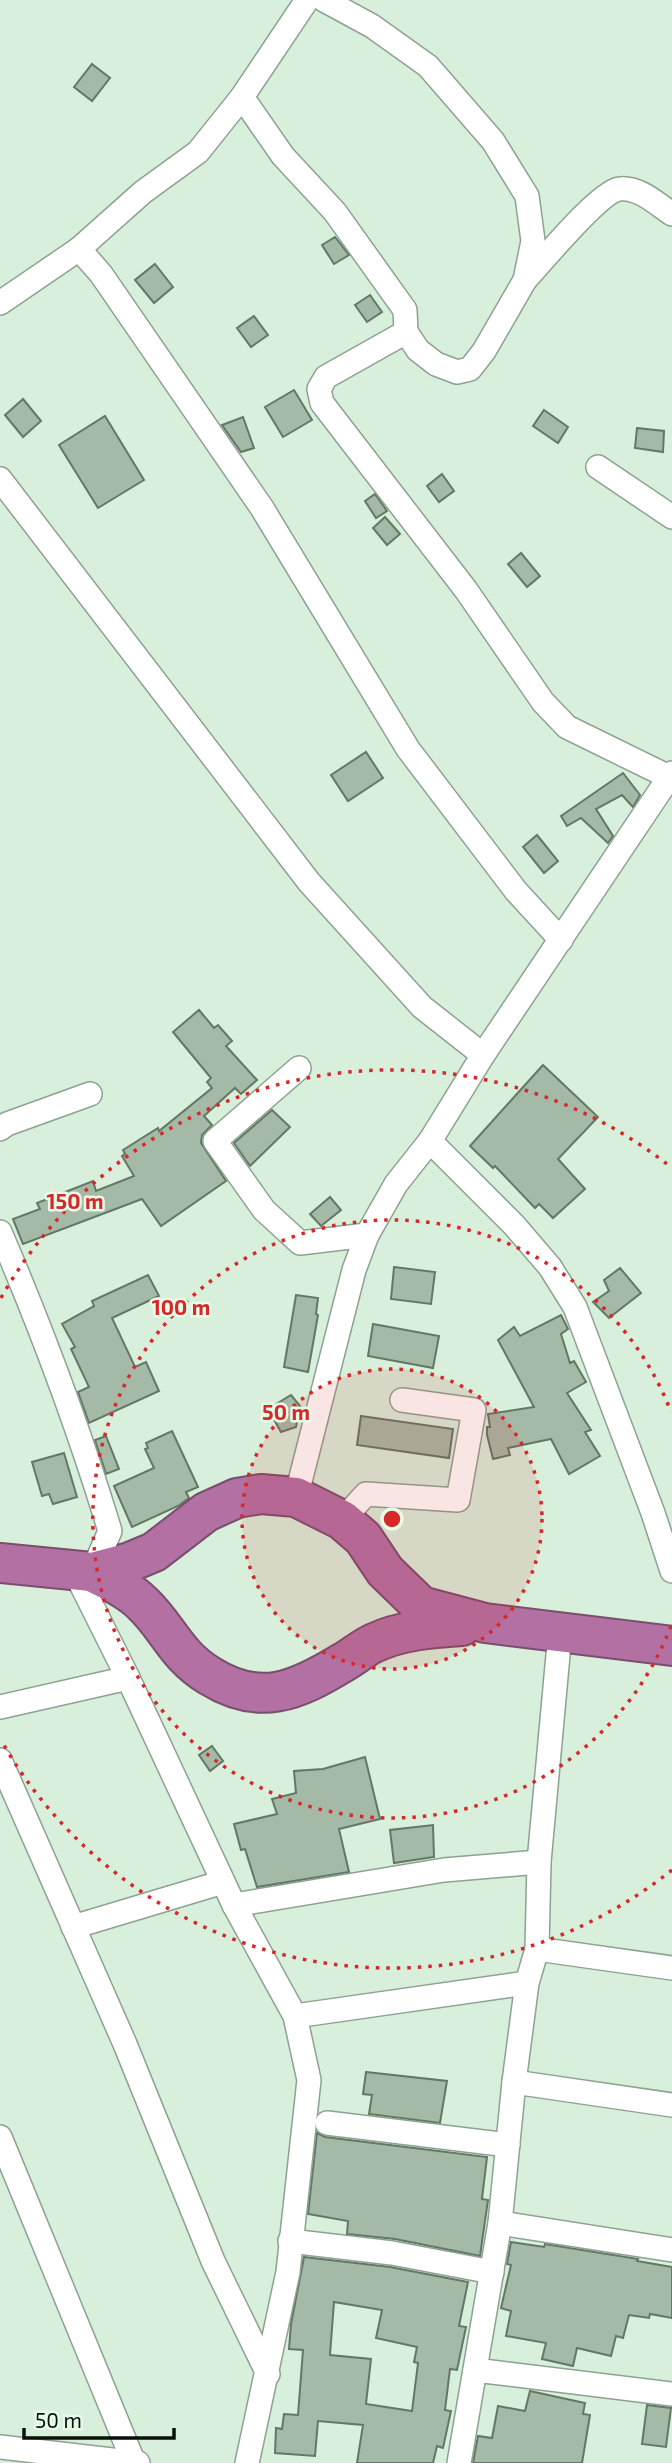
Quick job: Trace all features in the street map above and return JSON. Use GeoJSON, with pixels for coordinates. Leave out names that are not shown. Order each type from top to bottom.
{"type":"FeatureCollection","features":[{"type":"Feature","properties":{"kind":"highway"},"geometry":{"type":"LineString","coordinates":[[84,1572],[130,1562],[154,1552],[206,1512],[237,1498],[261,1494],[296,1497],[342,1520],[363,1538],[385,1571],[421,1606],[485,1623],[672,1646]]}},
{"type":"Feature","properties":{"kind":"highway"},"geometry":{"type":"LineString","coordinates":[[0,1563],[84,1572],[129,1592],[144,1604],[177,1649],[197,1668],[227,1687],[256,1694],[281,1693],[305,1685],[371,1644],[391,1636],[417,1630],[485,1623]]}},
{"type":"Feature","properties":{"kind":"street"},"geometry":{"type":"LineString","coordinates":[[0,303],[79,248],[143,192],[198,152],[242,97],[307,0]]}},
{"type":"Feature","properties":{"kind":"street"},"geometry":{"type":"LineString","coordinates":[[324,0],[372,26],[428,65],[493,141],[527,196],[533,241],[525,280]]}},
{"type":"Feature","properties":{"kind":"street"},"geometry":{"type":"LineString","coordinates":[[242,97],[283,156],[335,212],[405,310],[407,332],[418,350],[436,364],[457,372],[470,369],[484,351],[525,280],[598,201],[618,189],[637,191],[672,214]]}},
{"type":"Feature","properties":{"kind":"street"},"geometry":{"type":"LineString","coordinates":[[79,248],[101,274],[262,508],[408,748],[516,891],[561,940]]}},
{"type":"Feature","properties":{"kind":"street"},"geometry":{"type":"LineString","coordinates":[[296,1497],[354,1270],[367,1235],[396,1184],[430,1141],[484,1055],[671,775],[567,727],[543,702],[466,590],[322,403],[319,390],[326,377],[407,332]]}},
{"type":"Feature","properties":{"kind":"street"},"geometry":{"type":"LineString","coordinates":[[598,467],[672,517]]}},
{"type":"Feature","properties":{"kind":"street"},"geometry":{"type":"LineString","coordinates":[[0,479],[309,882],[422,1007],[484,1055]]}},
{"type":"Feature","properties":{"kind":"street"},"geometry":{"type":"LineString","coordinates":[[299,1068],[215,1141],[264,1210],[300,1243],[367,1235]]}},
{"type":"Feature","properties":{"kind":"street"},"geometry":{"type":"LineString","coordinates":[[2,1121],[90,1094]]}},
{"type":"Feature","properties":{"kind":"street"},"geometry":{"type":"LineString","coordinates":[[430,1141],[523,1236],[550,1267],[575,1307],[653,1513],[672,1571]]}},
{"type":"Feature","properties":{"kind":"street"},"geometry":{"type":"LineString","coordinates":[[0,1232],[42,1330],[110,1531],[84,1572],[128,1678],[223,1882],[295,2016],[309,2080],[288,2272],[247,2463]]}},
{"type":"Feature","properties":{"kind":"street"},"geometry":{"type":"LineString","coordinates":[[342,1520],[366,1494],[458,1500],[474,1410],[402,1400]]}},
{"type":"Feature","properties":{"kind":"street"},"geometry":{"type":"LineString","coordinates":[[459,2463],[500,2223],[513,2082],[527,1983],[537,1949],[539,1862],[560,1633]]}},
{"type":"Feature","properties":{"kind":"street"},"geometry":{"type":"LineString","coordinates":[[0,1707],[128,1678]]}},
{"type":"Feature","properties":{"kind":"street"},"geometry":{"type":"LineString","coordinates":[[0,1760],[125,2044],[214,2261],[268,2374]]}},
{"type":"Feature","properties":{"kind":"street"},"geometry":{"type":"LineString","coordinates":[[234,1905],[444,1870],[539,1862]]}},
{"type":"Feature","properties":{"kind":"street"},"geometry":{"type":"LineString","coordinates":[[73,1927],[223,1882]]}},
{"type":"Feature","properties":{"kind":"street"},"geometry":{"type":"LineString","coordinates":[[537,1949],[672,1968]]}},
{"type":"Feature","properties":{"kind":"street"},"geometry":{"type":"LineString","coordinates":[[295,2016],[527,1983]]}},
{"type":"Feature","properties":{"kind":"street"},"geometry":{"type":"LineString","coordinates":[[513,2082],[672,2105]]}},
{"type":"Feature","properties":{"kind":"street"},"geometry":{"type":"LineString","coordinates":[[327,2123],[508,2145]]}},
{"type":"Feature","properties":{"kind":"street"},"geometry":{"type":"LineString","coordinates":[[0,2447],[136,2463],[2,2145]]}},
{"type":"Feature","properties":{"kind":"street"},"geometry":{"type":"LineString","coordinates":[[500,2223],[672,2250]]}},
{"type":"Feature","properties":{"kind":"street"},"geometry":{"type":"LineString","coordinates":[[290,2241],[391,2253],[492,2272]]}},
{"type":"Feature","properties":{"kind":"street"},"geometry":{"type":"LineString","coordinates":[[475,2370],[672,2394]]}},
{"type":"Feature","properties":{"kind":"building"},"geometry":{"type":"Polygon","coordinates":[[[92,64],[110,78],[92,101],[74,87],[92,64]]]}},
{"type":"Feature","properties":{"kind":"building"},"geometry":{"type":"Polygon","coordinates":[[[335,237],[349,255],[334,264],[322,245],[335,237]]]}},
{"type":"Feature","properties":{"kind":"building"},"geometry":{"type":"Polygon","coordinates":[[[155,264],[173,287],[154,303],[135,280],[155,264]]]}},
{"type":"Feature","properties":{"kind":"building"},"geometry":{"type":"Polygon","coordinates":[[[370,295],[382,312],[367,322],[355,305],[370,295]]]}},
{"type":"Feature","properties":{"kind":"building"},"geometry":{"type":"Polygon","coordinates":[[[254,316],[268,335],[251,347],[237,328],[254,316]]]}},
{"type":"Feature","properties":{"kind":"building"},"geometry":{"type":"Polygon","coordinates":[[[294,390],[312,420],[283,437],[265,407],[294,390]]]}},
{"type":"Feature","properties":{"kind":"building"},"geometry":{"type":"Polygon","coordinates":[[[23,399],[41,421],[23,437],[5,415],[23,399]]]}},
{"type":"Feature","properties":{"kind":"building"},"geometry":{"type":"Polygon","coordinates":[[[544,410],[568,427],[558,443],[533,426],[544,410]]]}},
{"type":"Feature","properties":{"kind":"building"},"geometry":{"type":"Polygon","coordinates":[[[105,416],[144,480],[98,508],[59,445],[105,416]]]}},
{"type":"Feature","properties":{"kind":"building"},"geometry":{"type":"Polygon","coordinates":[[[243,417],[254,448],[241,452],[222,425],[243,417]]]}},
{"type":"Feature","properties":{"kind":"building"},"geometry":{"type":"Polygon","coordinates":[[[637,428],[664,431],[663,452],[635,448],[637,428]]]}},
{"type":"Feature","properties":{"kind":"building"},"geometry":{"type":"Polygon","coordinates":[[[442,474],[454,491],[439,502],[427,486],[442,474]]]}},
{"type":"Feature","properties":{"kind":"building"},"geometry":{"type":"Polygon","coordinates":[[[375,494],[387,511],[376,518],[365,501],[375,494]]]}},
{"type":"Feature","properties":{"kind":"building"},"geometry":{"type":"Polygon","coordinates":[[[385,517],[400,534],[387,545],[373,528],[385,517]]]}},
{"type":"Feature","properties":{"kind":"building"},"geometry":{"type":"Polygon","coordinates":[[[521,553],[540,576],[527,587],[508,564],[521,553]]]}},
{"type":"Feature","properties":{"kind":"building"},"geometry":{"type":"Polygon","coordinates":[[[366,752],[383,778],[348,801],[331,775],[366,752]]]}},
{"type":"Feature","properties":{"kind":"building"},"geometry":{"type":"Polygon","coordinates":[[[623,773],[640,795],[633,807],[622,795],[596,809],[613,836],[608,843],[581,818],[567,826],[561,816],[623,773]]]}},
{"type":"Feature","properties":{"kind":"building"},"geometry":{"type":"Polygon","coordinates":[[[537,835],[558,861],[544,873],[523,847],[537,835]]]}},
{"type":"Feature","properties":{"kind":"building"},"geometry":{"type":"Polygon","coordinates":[[[199,1010],[214,1028],[218,1025],[232,1041],[226,1046],[257,1080],[241,1094],[235,1088],[204,1116],[212,1125],[202,1135],[201,1143],[226,1181],[161,1226],[142,1199],[23,1244],[13,1219],[40,1209],[37,1203],[93,1181],[96,1191],[134,1176],[122,1156],[125,1154],[123,1150],[158,1128],[159,1131],[212,1088],[207,1082],[211,1078],[173,1032],[199,1010]]]}},
{"type":"Feature","properties":{"kind":"building"},"geometry":{"type":"Polygon","coordinates":[[[543,1065],[598,1117],[558,1159],[585,1189],[553,1218],[539,1204],[535,1208],[495,1166],[493,1168],[470,1146],[543,1065]]]}},
{"type":"Feature","properties":{"kind":"building"},"geometry":{"type":"Polygon","coordinates":[[[272,1110],[290,1127],[250,1166],[234,1143],[272,1110]]]}},
{"type":"Feature","properties":{"kind":"building"},"geometry":{"type":"Polygon","coordinates":[[[330,1197],[341,1210],[321,1226],[310,1214],[330,1197]]]}},
{"type":"Feature","properties":{"kind":"building"},"geometry":{"type":"Polygon","coordinates":[[[394,1267],[435,1272],[431,1304],[391,1299],[394,1267]]]}},
{"type":"Feature","properties":{"kind":"building"},"geometry":{"type":"Polygon","coordinates":[[[620,1268],[641,1293],[609,1318],[593,1302],[609,1291],[604,1280],[620,1268]]]}},
{"type":"Feature","properties":{"kind":"building"},"geometry":{"type":"Polygon","coordinates":[[[148,1275],[159,1296],[112,1318],[135,1367],[146,1362],[159,1391],[89,1423],[78,1392],[89,1387],[71,1349],[75,1347],[62,1324],[94,1306],[92,1301],[148,1275]]]}},
{"type":"Feature","properties":{"kind":"building"},"geometry":{"type":"Polygon","coordinates":[[[296,1295],[318,1298],[318,1315],[308,1372],[284,1367],[296,1295]]]}},
{"type":"Feature","properties":{"kind":"building"},"geometry":{"type":"Polygon","coordinates":[[[561,1315],[568,1329],[561,1334],[570,1363],[574,1361],[586,1382],[567,1393],[591,1430],[585,1432],[600,1456],[569,1474],[551,1439],[508,1448],[510,1455],[493,1459],[487,1435],[487,1427],[490,1427],[488,1414],[534,1407],[498,1340],[514,1327],[520,1336],[561,1315]]]}},
{"type":"Feature","properties":{"kind":"building"},"geometry":{"type":"Polygon","coordinates":[[[373,1324],[439,1336],[433,1368],[368,1356],[373,1324]]]}},
{"type":"Feature","properties":{"kind":"building"},"geometry":{"type":"Polygon","coordinates":[[[291,1395],[300,1406],[296,1427],[281,1432],[268,1409],[291,1395]]]}},
{"type":"Feature","properties":{"kind":"building"},"geometry":{"type":"Polygon","coordinates":[[[361,1416],[453,1429],[449,1458],[357,1445],[361,1416]]]}},
{"type":"Feature","properties":{"kind":"building"},"geometry":{"type":"Polygon","coordinates":[[[172,1431],[198,1487],[186,1492],[189,1498],[178,1506],[132,1527],[114,1486],[154,1468],[145,1449],[148,1448],[146,1443],[172,1431]]]}},
{"type":"Feature","properties":{"kind":"building"},"geometry":{"type":"Polygon","coordinates":[[[106,1436],[119,1469],[106,1474],[95,1440],[106,1436]]]}},
{"type":"Feature","properties":{"kind":"building"},"geometry":{"type":"Polygon","coordinates":[[[64,1453],[77,1497],[53,1504],[49,1494],[42,1496],[32,1462],[64,1453]]]}},
{"type":"Feature","properties":{"kind":"building"},"geometry":{"type":"Polygon","coordinates":[[[212,1746],[223,1761],[210,1771],[199,1755],[212,1746]]]}},
{"type":"Feature","properties":{"kind":"building"},"geometry":{"type":"Polygon","coordinates":[[[365,1757],[380,1819],[339,1829],[349,1872],[257,1887],[245,1849],[241,1850],[234,1824],[277,1814],[272,1799],[296,1793],[294,1771],[323,1769],[365,1757]]]}},
{"type":"Feature","properties":{"kind":"building"},"geometry":{"type":"Polygon","coordinates":[[[433,1825],[434,1857],[394,1863],[390,1830],[433,1825]]]}},
{"type":"Feature","properties":{"kind":"building"},"geometry":{"type":"Polygon","coordinates":[[[366,2072],[447,2081],[440,2123],[369,2114],[372,2095],[363,2094],[366,2072]]]}},
{"type":"Feature","properties":{"kind":"building"},"geometry":{"type":"Polygon","coordinates":[[[317,2133],[325,2137],[487,2157],[482,2199],[488,2200],[480,2256],[395,2239],[347,2234],[348,2221],[308,2214],[317,2133]]]}},
{"type":"Feature","properties":{"kind":"building"},"geometry":{"type":"Polygon","coordinates":[[[511,2242],[544,2247],[545,2244],[672,2267],[672,2318],[650,2314],[649,2318],[629,2315],[623,2338],[616,2336],[611,2356],[577,2348],[573,2366],[542,2359],[546,2343],[506,2336],[511,2311],[501,2308],[511,2265],[507,2264],[511,2242]]]}},
{"type":"Feature","properties":{"kind":"building"},"geometry":{"type":"Polygon","coordinates":[[[304,2257],[390,2267],[468,2282],[459,2326],[466,2327],[457,2370],[450,2369],[445,2410],[451,2411],[443,2448],[437,2446],[433,2463],[357,2463],[363,2425],[318,2421],[315,2456],[275,2453],[276,2428],[282,2429],[284,2414],[298,2415],[303,2350],[289,2349],[304,2257]],[[334,2302],[330,2355],[371,2359],[366,2404],[412,2411],[418,2363],[414,2362],[417,2347],[376,2338],[382,2310],[334,2302]]]}},
{"type":"Feature","properties":{"kind":"building"},"geometry":{"type":"Polygon","coordinates":[[[530,2391],[585,2403],[583,2414],[590,2415],[582,2463],[473,2463],[478,2436],[492,2438],[498,2406],[525,2411],[530,2391]]]}},
{"type":"Feature","properties":{"kind":"building"},"geometry":{"type":"Polygon","coordinates":[[[647,2405],[671,2408],[666,2447],[642,2444],[647,2405]]]}}]}
